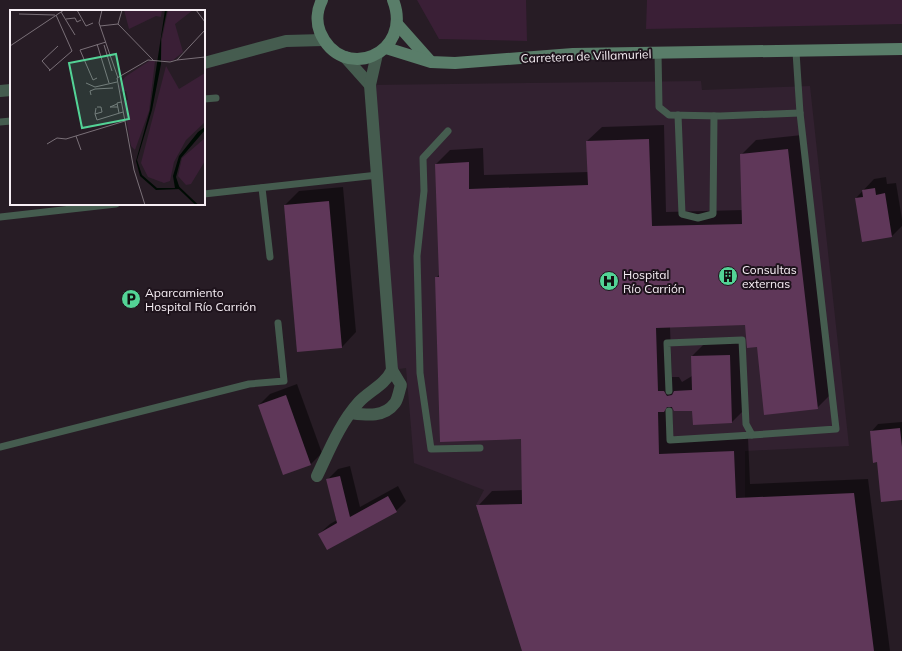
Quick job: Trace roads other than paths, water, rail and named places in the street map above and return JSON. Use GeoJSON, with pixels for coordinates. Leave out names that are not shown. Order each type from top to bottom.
{"type":"FeatureCollection","features":[{"type":"Feature","properties":{"kind":"main road"},"geometry":{"type":"LineString","coordinates":[[322,0],[317,16],[318,29],[324,40],[333,50],[345,57],[356,59],[367,58],[382,51],[394,37],[398,25],[398,12],[394,0]]}},
{"type":"Feature","properties":{"kind":"main road"},"geometry":{"type":"LineString","coordinates":[[398,25],[431,62]]}},
{"type":"Feature","properties":{"kind":"main road","name":"Carretera de Villamuriel"},"geometry":{"type":"LineString","coordinates":[[382,51],[431,62],[454,62],[574,54],[796,52],[902,49]]}},
{"type":"Feature","properties":{"kind":"street"},"geometry":{"type":"LineString","coordinates":[[205,63],[286,41],[324,40]]}},
{"type":"Feature","properties":{"kind":"street"},"geometry":{"type":"LineString","coordinates":[[351,413],[370,415],[385,412],[395,403],[401,385],[392,370],[370,85],[382,51]]}},
{"type":"Feature","properties":{"kind":"street"},"geometry":{"type":"LineString","coordinates":[[345,57],[370,85]]}},
{"type":"Feature","properties":{"kind":"street"},"geometry":{"type":"LineString","coordinates":[[0,91],[10,90]]}},
{"type":"Feature","properties":{"kind":"street"},"geometry":{"type":"LineString","coordinates":[[317,476],[342,426],[351,413],[359,402],[388,378],[392,370]]}},
{"type":"Feature","properties":{"kind":"lane"},"geometry":{"type":"LineString","coordinates":[[669,412],[670,440],[836,429],[800,113],[796,52]]}},
{"type":"Feature","properties":{"kind":"lane"},"geometry":{"type":"LineString","coordinates":[[658,53],[659,107],[669,115],[714,116],[800,113]]}},
{"type":"Feature","properties":{"kind":"lane"},"geometry":{"type":"LineString","coordinates":[[205,99],[216,98]]}},
{"type":"Feature","properties":{"kind":"lane"},"geometry":{"type":"LineString","coordinates":[[678,115],[682,214],[698,218],[713,214],[714,116]]}},
{"type":"Feature","properties":{"kind":"lane"},"geometry":{"type":"LineString","coordinates":[[0,122],[10,121]]}},
{"type":"Feature","properties":{"kind":"lane"},"geometry":{"type":"LineString","coordinates":[[448,131],[423,158],[424,191],[417,256],[420,373],[431,449],[480,448]]}},
{"type":"Feature","properties":{"kind":"lane"},"geometry":{"type":"LineString","coordinates":[[205,194],[378,175]]}},
{"type":"Feature","properties":{"kind":"lane"},"geometry":{"type":"LineString","coordinates":[[262,188],[270,257]]}},
{"type":"Feature","properties":{"kind":"lane"},"geometry":{"type":"LineString","coordinates":[[0,217],[107,205]]}},
{"type":"Feature","properties":{"kind":"lane"},"geometry":{"type":"LineString","coordinates":[[0,447],[249,384],[284,381],[278,323]]}},
{"type":"Feature","properties":{"kind":"lane"},"geometry":{"type":"LineString","coordinates":[[668,391],[667,343],[742,340],[746,424],[752,435]]}},
{"type":"Feature","properties":{"kind":"place","name":"Consultas externas"},"geometry":{"type":"Point","coordinates":[728,276]}},
{"type":"Feature","properties":{"kind":"place","name":"Hospital Río Carrión"},"geometry":{"type":"Point","coordinates":[609,281]}},
{"type":"Feature","properties":{"kind":"place","name":"Aparcamiento Hospital Río Carrión"},"geometry":{"type":"Point","coordinates":[131,299]}}]}
